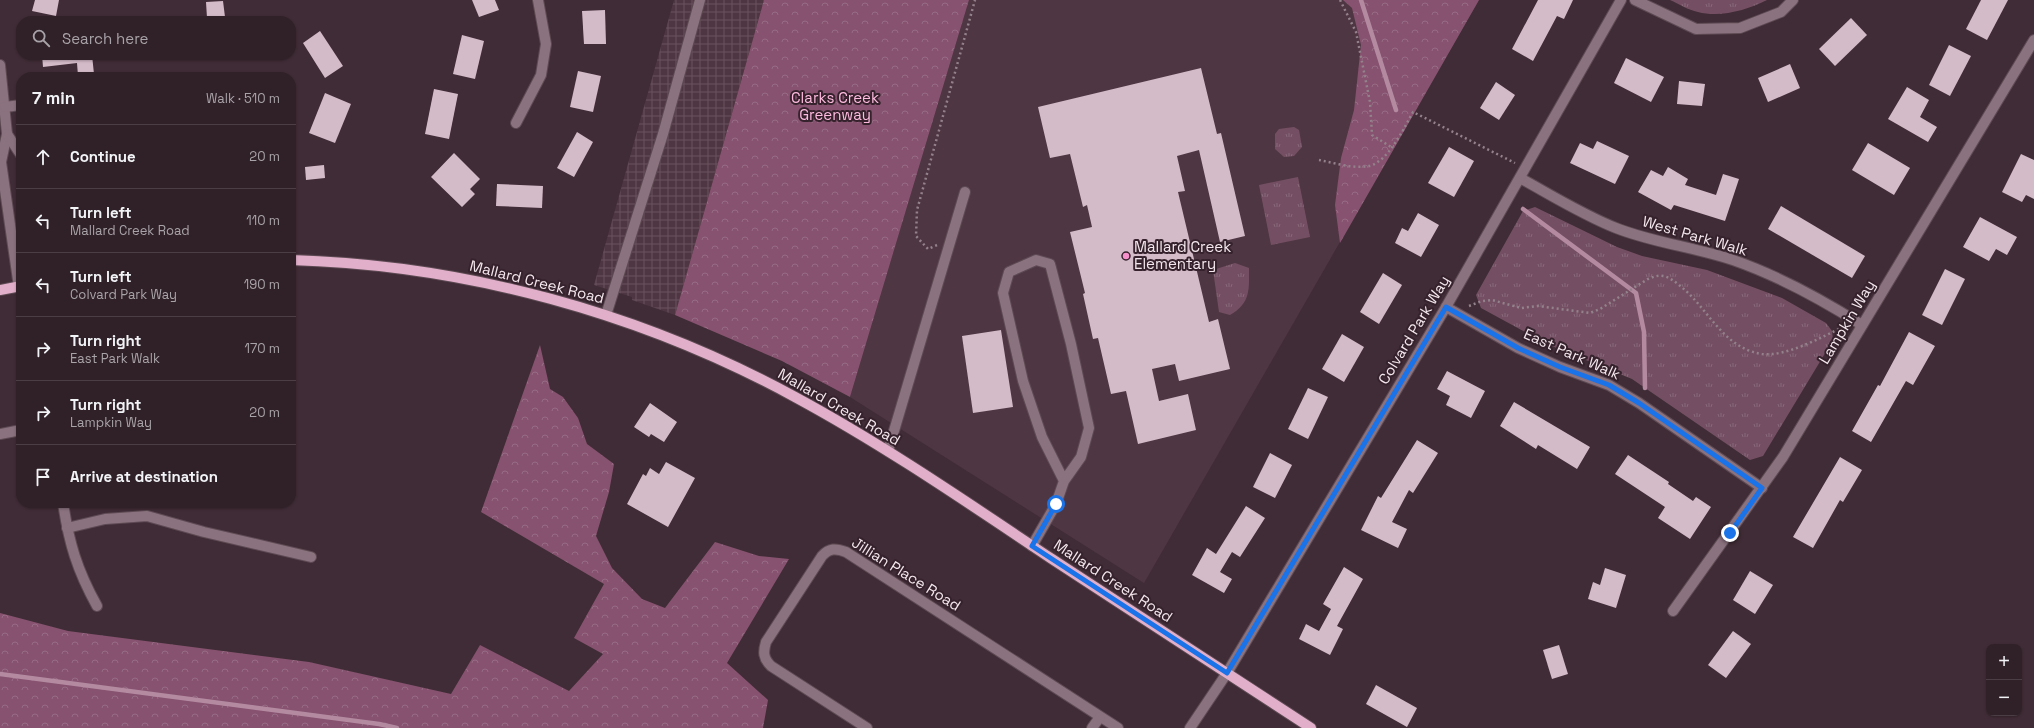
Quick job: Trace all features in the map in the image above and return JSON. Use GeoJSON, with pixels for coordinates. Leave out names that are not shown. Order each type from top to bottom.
{"type":"FeatureCollection","features":[{"type":"Feature","properties":{"kind":"main road","name":"Mallard Creek Road"},"geometry":{"type":"LineString","coordinates":[[296,260],[358,263],[427,272],[536,295],[649,330],[746,372],[800,399],[888,451],[1311,728]]}},
{"type":"Feature","properties":{"kind":"main road"},"geometry":{"type":"LineString","coordinates":[[0,290],[16,288]]}},
{"type":"Feature","properties":{"kind":"street"},"geometry":{"type":"LineString","coordinates":[[516,123],[541,75],[546,44],[538,0]]}},
{"type":"Feature","properties":{"kind":"street"},"geometry":{"type":"LineString","coordinates":[[606,316],[663,134],[700,0]]}},
{"type":"Feature","properties":{"kind":"street","name":"Colvard Park Way"},"geometry":{"type":"LineString","coordinates":[[1190,728],[1227,673],[1446,307],[1621,0]]}},
{"type":"Feature","properties":{"kind":"street"},"geometry":{"type":"LineString","coordinates":[[1634,0],[1696,29],[1740,28],[1781,12],[1793,0]]}},
{"type":"Feature","properties":{"kind":"street","name":"Lampkin Way"},"geometry":{"type":"LineString","coordinates":[[1673,611],[1783,457],[2034,40]]}},
{"type":"Feature","properties":{"kind":"street"},"geometry":{"type":"LineString","coordinates":[[0,66],[7,134],[1,162],[16,261]]}},
{"type":"Feature","properties":{"kind":"street"},"geometry":{"type":"LineString","coordinates":[[5,107],[16,106]]}},
{"type":"Feature","properties":{"kind":"street"},"geometry":{"type":"LineString","coordinates":[[7,134],[16,148]]}},
{"type":"Feature","properties":{"kind":"street","name":"West Park Walk"},"geometry":{"type":"LineString","coordinates":[[1520,178],[1615,228],[1648,240],[1692,248],[1733,260],[1779,278],[1824,301],[1862,325]]}},
{"type":"Feature","properties":{"kind":"street"},"geometry":{"type":"LineString","coordinates":[[888,451],[965,192]]}},
{"type":"Feature","properties":{"kind":"street"},"geometry":{"type":"LineString","coordinates":[[1032,546],[1056,504],[1064,481],[1082,457],[1089,428],[1071,344],[1050,264],[1036,260],[1009,272],[1003,293],[1023,381],[1042,438],[1064,481]]}},
{"type":"Feature","properties":{"kind":"street","name":"East Park Walk"},"geometry":{"type":"LineString","coordinates":[[1446,307],[1518,348],[1560,367],[1609,385],[1639,403],[1762,488]]}},
{"type":"Feature","properties":{"kind":"street"},"geometry":{"type":"LineString","coordinates":[[0,434],[16,431]]}},
{"type":"Feature","properties":{"kind":"street"},"geometry":{"type":"LineString","coordinates":[[64,508],[66,528],[77,568],[97,606]]}},
{"type":"Feature","properties":{"kind":"street"},"geometry":{"type":"LineString","coordinates":[[66,528],[105,519],[147,516],[204,532],[311,557]]}},
{"type":"Feature","properties":{"kind":"street","name":"Jillian Place Road"},"geometry":{"type":"LineString","coordinates":[[867,728],[771,666],[764,657],[766,642],[822,556],[830,550],[838,549],[846,552],[1118,728]]}},
{"type":"Feature","properties":{"kind":"street"},"geometry":{"type":"LineString","coordinates":[[1092,728],[1100,716]]}},
{"type":"Feature","properties":{"kind":"path"},"geometry":{"type":"LineString","coordinates":[[941,243],[928,250],[916,236],[917,210],[975,0]]}},
{"type":"Feature","properties":{"kind":"path"},"geometry":{"type":"LineString","coordinates":[[1340,0],[1356,32],[1370,102],[1372,135],[1391,147],[1394,146]]}},
{"type":"Feature","properties":{"kind":"path"},"geometry":{"type":"LineString","coordinates":[[1320,160],[1350,166],[1370,166],[1394,146],[1413,112],[1518,165]]}},
{"type":"Feature","properties":{"kind":"path"},"geometry":{"type":"LineString","coordinates":[[1468,307],[1482,301],[1492,300],[1521,308],[1538,306],[1579,313],[1590,313],[1600,309],[1638,284],[1657,275],[1670,278],[1697,302],[1726,336],[1739,346],[1763,354],[1777,354],[1793,349],[1846,326]]}},
{"type":"Feature","properties":{"kind":"shaded area"},"geometry":{"type":"Polygon","coordinates":[[[674,0],[764,0],[675,315],[632,300],[632,297],[594,285],[674,0]]]}},
{"type":"Feature","properties":{"kind":"shaded area"},"geometry":{"type":"Polygon","coordinates":[[[969,0],[1479,0],[1144,583],[850,397],[969,0]]]}},
{"type":"Feature","properties":{"kind":"green space","name":"Clarks Creek Greenway"},"geometry":{"type":"Polygon","coordinates":[[[764,0],[969,0],[850,397],[782,361],[675,315],[764,0]]]}},
{"type":"Feature","properties":{"kind":"green space"},"geometry":{"type":"Polygon","coordinates":[[[1343,0],[1479,0],[1340,243],[1335,205],[1341,158],[1354,110],[1361,45],[1352,8],[1343,0]]]}},
{"type":"Feature","properties":{"kind":"green space"},"geometry":{"type":"Polygon","coordinates":[[[1670,0],[1767,0],[1742,10],[1706,14],[1694,11],[1670,0]]]}},
{"type":"Feature","properties":{"kind":"green space"},"geometry":{"type":"Polygon","coordinates":[[[1294,127],[1299,130],[1302,147],[1294,156],[1284,157],[1275,149],[1275,134],[1279,129],[1294,127]]]}},
{"type":"Feature","properties":{"kind":"green space"},"geometry":{"type":"Polygon","coordinates":[[[1298,177],[1310,237],[1271,245],[1259,185],[1298,177]]]}},
{"type":"Feature","properties":{"kind":"green space"},"geometry":{"type":"Polygon","coordinates":[[[1535,207],[1617,247],[1642,256],[1707,270],[1782,298],[1826,323],[1832,331],[1833,340],[1763,456],[1750,460],[1632,379],[1547,344],[1481,308],[1476,295],[1523,211],[1535,207]]]}},
{"type":"Feature","properties":{"kind":"green space"},"geometry":{"type":"Polygon","coordinates":[[[1235,263],[1249,268],[1249,289],[1242,306],[1230,315],[1219,312],[1213,270],[1235,263]]]}},
{"type":"Feature","properties":{"kind":"green space"},"geometry":{"type":"Polygon","coordinates":[[[540,345],[550,389],[563,397],[578,418],[587,444],[614,464],[609,492],[596,536],[612,568],[642,599],[665,608],[715,542],[759,556],[789,559],[727,663],[768,700],[763,728],[0,728],[0,613],[68,631],[309,662],[451,694],[480,645],[569,691],[603,654],[574,638],[604,584],[481,512],[540,345]]]}},
{"type":"Feature","properties":{"kind":"building"},"geometry":{"type":"Polygon","coordinates":[[[35,0],[59,0],[56,16],[32,11],[35,0]]]}},
{"type":"Feature","properties":{"kind":"building"},"geometry":{"type":"Polygon","coordinates":[[[472,0],[495,0],[499,10],[479,17],[472,0]]]}},
{"type":"Feature","properties":{"kind":"building"},"geometry":{"type":"Polygon","coordinates":[[[1538,0],[1573,0],[1564,19],[1557,16],[1533,61],[1512,49],[1538,0]]]}},
{"type":"Feature","properties":{"kind":"building"},"geometry":{"type":"Polygon","coordinates":[[[1981,0],[2008,0],[1987,40],[1966,29],[1981,0]]]}},
{"type":"Feature","properties":{"kind":"building"},"geometry":{"type":"Polygon","coordinates":[[[223,1],[225,16],[207,16],[206,2],[223,1]]]}},
{"type":"Feature","properties":{"kind":"building"},"geometry":{"type":"Polygon","coordinates":[[[605,10],[606,44],[584,44],[582,11],[605,10]]]}},
{"type":"Feature","properties":{"kind":"building"},"geometry":{"type":"Polygon","coordinates":[[[1851,18],[1867,35],[1835,66],[1819,49],[1851,18]]]}},
{"type":"Feature","properties":{"kind":"building"},"geometry":{"type":"Polygon","coordinates":[[[320,31],[343,66],[325,78],[303,43],[320,31]]]}},
{"type":"Feature","properties":{"kind":"building"},"geometry":{"type":"Polygon","coordinates":[[[462,35],[484,41],[475,79],[453,74],[462,35]]]}},
{"type":"Feature","properties":{"kind":"building"},"geometry":{"type":"Polygon","coordinates":[[[1949,45],[1971,56],[1950,96],[1929,85],[1949,45]]]}},
{"type":"Feature","properties":{"kind":"building"},"geometry":{"type":"Polygon","coordinates":[[[1626,58],[1664,77],[1651,102],[1614,83],[1626,58]]]}},
{"type":"Feature","properties":{"kind":"building"},"geometry":{"type":"Polygon","coordinates":[[[42,60],[93,60],[94,72],[78,72],[77,63],[43,67],[42,60]]]}},
{"type":"Feature","properties":{"kind":"building"},"geometry":{"type":"Polygon","coordinates":[[[1790,64],[1800,88],[1768,102],[1758,78],[1790,64]]]}},
{"type":"Feature","properties":{"kind":"building","name":"Mallard Creek Elementary"},"geometry":{"type":"Polygon","coordinates":[[[1201,68],[1217,134],[1221,133],[1245,236],[1220,242],[1199,150],[1177,156],[1185,191],[1178,192],[1209,322],[1218,319],[1230,369],[1179,381],[1175,364],[1152,369],[1159,401],[1188,394],[1196,430],[1138,444],[1126,391],[1111,394],[1098,338],[1093,339],[1083,294],[1085,293],[1070,232],[1092,227],[1087,205],[1083,207],[1070,154],[1050,158],[1038,107],[1201,68]]]}},
{"type":"Feature","properties":{"kind":"building"},"geometry":{"type":"Polygon","coordinates":[[[578,71],[601,76],[593,112],[570,107],[578,71]]]}},
{"type":"Feature","properties":{"kind":"building"},"geometry":{"type":"Polygon","coordinates":[[[1679,81],[1705,84],[1702,106],[1677,104],[1679,81]]]}},
{"type":"Feature","properties":{"kind":"building"},"geometry":{"type":"Polygon","coordinates":[[[1496,82],[1515,95],[1499,120],[1480,108],[1496,82]]]}},
{"type":"Feature","properties":{"kind":"building"},"geometry":{"type":"Polygon","coordinates":[[[1907,87],[1929,100],[1920,117],[1937,127],[1928,142],[1888,119],[1907,87]]]}},
{"type":"Feature","properties":{"kind":"building"},"geometry":{"type":"Polygon","coordinates":[[[434,89],[458,94],[449,139],[425,134],[434,89]]]}},
{"type":"Feature","properties":{"kind":"building"},"geometry":{"type":"Polygon","coordinates":[[[325,93],[351,104],[335,143],[309,133],[325,93]]]}},
{"type":"Feature","properties":{"kind":"building"},"geometry":{"type":"Polygon","coordinates":[[[577,132],[593,142],[574,177],[557,168],[577,132]]]}},
{"type":"Feature","properties":{"kind":"building"},"geometry":{"type":"Polygon","coordinates":[[[1597,141],[1629,156],[1615,184],[1570,163],[1580,143],[1593,149],[1597,141]]]}},
{"type":"Feature","properties":{"kind":"building"},"geometry":{"type":"Polygon","coordinates":[[[1868,143],[1910,168],[1894,195],[1852,170],[1868,143]]]}},
{"type":"Feature","properties":{"kind":"building"},"geometry":{"type":"Polygon","coordinates":[[[1449,147],[1474,161],[1454,197],[1428,183],[1449,147]]]}},
{"type":"Feature","properties":{"kind":"building"},"geometry":{"type":"Polygon","coordinates":[[[454,153],[480,179],[470,189],[475,194],[462,207],[431,177],[454,153]]]}},
{"type":"Feature","properties":{"kind":"building"},"geometry":{"type":"Polygon","coordinates":[[[2021,154],[2034,160],[2034,199],[2026,195],[2022,202],[2002,192],[2021,154]]]}},
{"type":"Feature","properties":{"kind":"building"},"geometry":{"type":"Polygon","coordinates":[[[324,165],[325,178],[306,180],[305,167],[324,165]]]}},
{"type":"Feature","properties":{"kind":"building"},"geometry":{"type":"Polygon","coordinates":[[[1668,167],[1688,179],[1685,185],[1716,195],[1723,174],[1739,179],[1725,221],[1674,205],[1671,210],[1638,192],[1651,170],[1663,176],[1668,167]]]}},
{"type":"Feature","properties":{"kind":"building"},"geometry":{"type":"Polygon","coordinates":[[[497,184],[543,186],[542,208],[496,206],[497,184]]]}},
{"type":"Feature","properties":{"kind":"building"},"geometry":{"type":"Polygon","coordinates":[[[1781,206],[1865,256],[1852,278],[1768,229],[1781,206]]]}},
{"type":"Feature","properties":{"kind":"building"},"geometry":{"type":"Polygon","coordinates":[[[1418,213],[1439,225],[1421,257],[1395,243],[1402,228],[1408,231],[1418,213]]]}},
{"type":"Feature","properties":{"kind":"building"},"geometry":{"type":"Polygon","coordinates":[[[1980,217],[2017,237],[2007,255],[1996,249],[1989,261],[1963,247],[1980,217]]]}},
{"type":"Feature","properties":{"kind":"building"},"geometry":{"type":"Polygon","coordinates":[[[1945,269],[1965,279],[1942,325],[1922,315],[1945,269]]]}},
{"type":"Feature","properties":{"kind":"building"},"geometry":{"type":"Polygon","coordinates":[[[1383,273],[1402,285],[1379,324],[1360,312],[1383,273]]]}},
{"type":"Feature","properties":{"kind":"building"},"geometry":{"type":"Polygon","coordinates":[[[1001,330],[1013,407],[973,413],[962,336],[1001,330]]]}},
{"type":"Feature","properties":{"kind":"building"},"geometry":{"type":"Polygon","coordinates":[[[1909,332],[1935,346],[1913,385],[1906,381],[1871,442],[1852,431],[1878,385],[1880,386],[1909,332]]]}},
{"type":"Feature","properties":{"kind":"building"},"geometry":{"type":"Polygon","coordinates":[[[1342,334],[1364,347],[1344,382],[1322,369],[1342,334]]]}},
{"type":"Feature","properties":{"kind":"building"},"geometry":{"type":"Polygon","coordinates":[[[1447,371],[1485,391],[1471,418],[1446,405],[1450,396],[1437,389],[1447,371]]]}},
{"type":"Feature","properties":{"kind":"building"},"geometry":{"type":"Polygon","coordinates":[[[1308,388],[1328,397],[1308,439],[1288,429],[1308,388]]]}},
{"type":"Feature","properties":{"kind":"building"},"geometry":{"type":"Polygon","coordinates":[[[1514,402],[1590,447],[1577,469],[1538,445],[1536,449],[1500,426],[1514,402]]]}},
{"type":"Feature","properties":{"kind":"building"},"geometry":{"type":"Polygon","coordinates":[[[650,403],[677,422],[664,442],[651,434],[649,437],[634,427],[650,403]]]}},
{"type":"Feature","properties":{"kind":"building"},"geometry":{"type":"Polygon","coordinates":[[[1417,440],[1438,453],[1413,493],[1409,490],[1392,522],[1407,529],[1398,548],[1361,530],[1378,496],[1381,498],[1417,440]]]}},
{"type":"Feature","properties":{"kind":"building"},"geometry":{"type":"Polygon","coordinates":[[[1270,453],[1292,465],[1275,498],[1253,487],[1270,453]]]}},
{"type":"Feature","properties":{"kind":"building"},"geometry":{"type":"Polygon","coordinates":[[[1628,455],[1669,482],[1668,484],[1693,501],[1696,497],[1711,507],[1690,539],[1658,518],[1665,507],[1615,474],[1628,455]]]}},
{"type":"Feature","properties":{"kind":"building"},"geometry":{"type":"Polygon","coordinates":[[[1840,457],[1862,470],[1843,502],[1840,500],[1813,548],[1793,537],[1840,457]]]}},
{"type":"Feature","properties":{"kind":"building"},"geometry":{"type":"Polygon","coordinates":[[[666,462],[695,478],[668,527],[627,504],[643,474],[646,476],[650,468],[659,474],[666,462]]]}},
{"type":"Feature","properties":{"kind":"building"},"geometry":{"type":"Polygon","coordinates":[[[1246,506],[1265,518],[1240,557],[1232,552],[1220,572],[1232,579],[1224,593],[1192,575],[1207,548],[1216,554],[1246,506]]]}},
{"type":"Feature","properties":{"kind":"building"},"geometry":{"type":"Polygon","coordinates":[[[1344,567],[1363,579],[1337,626],[1343,629],[1330,655],[1299,639],[1306,624],[1319,631],[1331,609],[1323,604],[1344,567]]]}},
{"type":"Feature","properties":{"kind":"building"},"geometry":{"type":"Polygon","coordinates":[[[1605,568],[1626,575],[1616,608],[1588,599],[1593,582],[1600,585],[1605,568]]]}},
{"type":"Feature","properties":{"kind":"building"},"geometry":{"type":"Polygon","coordinates":[[[1750,571],[1773,585],[1755,614],[1733,600],[1750,571]]]}},
{"type":"Feature","properties":{"kind":"building"},"geometry":{"type":"Polygon","coordinates":[[[1733,631],[1751,644],[1726,678],[1708,665],[1733,631]]]}},
{"type":"Feature","properties":{"kind":"building"},"geometry":{"type":"Polygon","coordinates":[[[1559,645],[1568,674],[1552,679],[1543,650],[1559,645]]]}},
{"type":"Feature","properties":{"kind":"building"},"geometry":{"type":"Polygon","coordinates":[[[1376,685],[1417,708],[1407,727],[1366,704],[1376,685]]]}},
{"type":"Feature","properties":{"kind":"waterway"},"geometry":{"type":"LineString","coordinates":[[1361,0],[1396,110]]}},
{"type":"Feature","properties":{"kind":"waterway"},"geometry":{"type":"LineString","coordinates":[[1523,209],[1636,293],[1644,332],[1645,388]]}},
{"type":"Feature","properties":{"kind":"waterway"},"geometry":{"type":"LineString","coordinates":[[0,674],[379,724],[397,728]]}},
{"type":"Feature","properties":{"kind":"place","name":"Mallard Creek Elementary"},"geometry":{"type":"Point","coordinates":[1126,256]}},
{"type":"Feature","properties":{"kind":"route"},"geometry":{"type":"LineString","coordinates":[[1056,504],[1032,546],[1227,673],[1446,307],[1518,348],[1560,367],[1609,385],[1639,403],[1762,488],[1730,533]]}}]}
